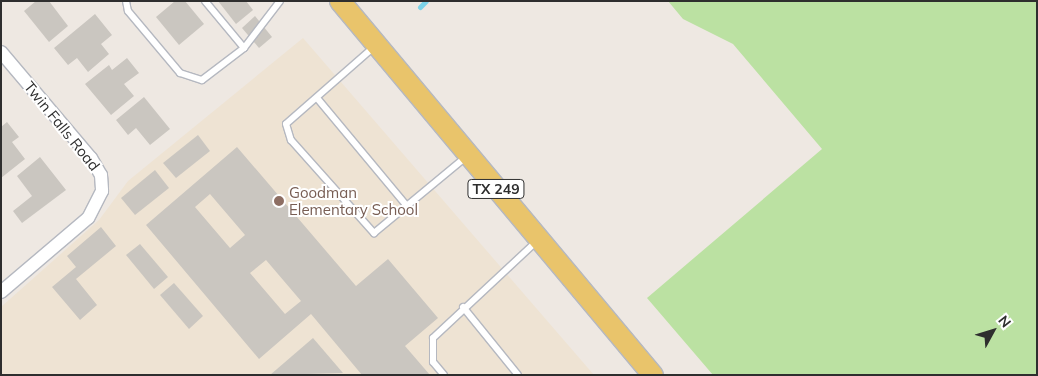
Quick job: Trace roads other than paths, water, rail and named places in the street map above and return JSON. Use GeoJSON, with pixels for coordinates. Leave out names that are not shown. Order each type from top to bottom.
{"type":"FeatureCollection","features":[{"type":"Feature","properties":{"kind":"main road","name":"TX 249"},"geometry":{"type":"LineString","coordinates":[[340,1],[538,240],[653,375]]}},
{"type":"Feature","properties":{"kind":"street","name":"Twin Falls Road"},"geometry":{"type":"LineString","coordinates":[[1,52],[101,175],[97,206],[76,228],[1,292]]}},
{"type":"Feature","properties":{"kind":"lane"},"geometry":{"type":"LineString","coordinates":[[126,1],[128,11],[180,73],[190,77],[210,76],[244,48],[280,1]]}},
{"type":"Feature","properties":{"kind":"lane"},"geometry":{"type":"LineString","coordinates":[[205,1],[244,48]]}},
{"type":"Feature","properties":{"kind":"lane"},"geometry":{"type":"LineString","coordinates":[[376,45],[286,124],[290,140],[367,230],[374,233],[468,155]]}},
{"type":"Feature","properties":{"kind":"lane"},"geometry":{"type":"LineString","coordinates":[[317,98],[407,206]]}},
{"type":"Feature","properties":{"kind":"lane"},"geometry":{"type":"LineString","coordinates":[[444,375],[433,362],[433,338],[463,307],[538,240]]}},
{"type":"Feature","properties":{"kind":"lane"},"geometry":{"type":"LineString","coordinates":[[463,307],[518,375]]}},
{"type":"Feature","properties":{"kind":"waterway"},"geometry":{"type":"LineString","coordinates":[[420,7],[426,1]]}},
{"type":"Feature","properties":{"kind":"place","name":"Goodman Elementary School"},"geometry":{"type":"Point","coordinates":[279,201]}}]}
